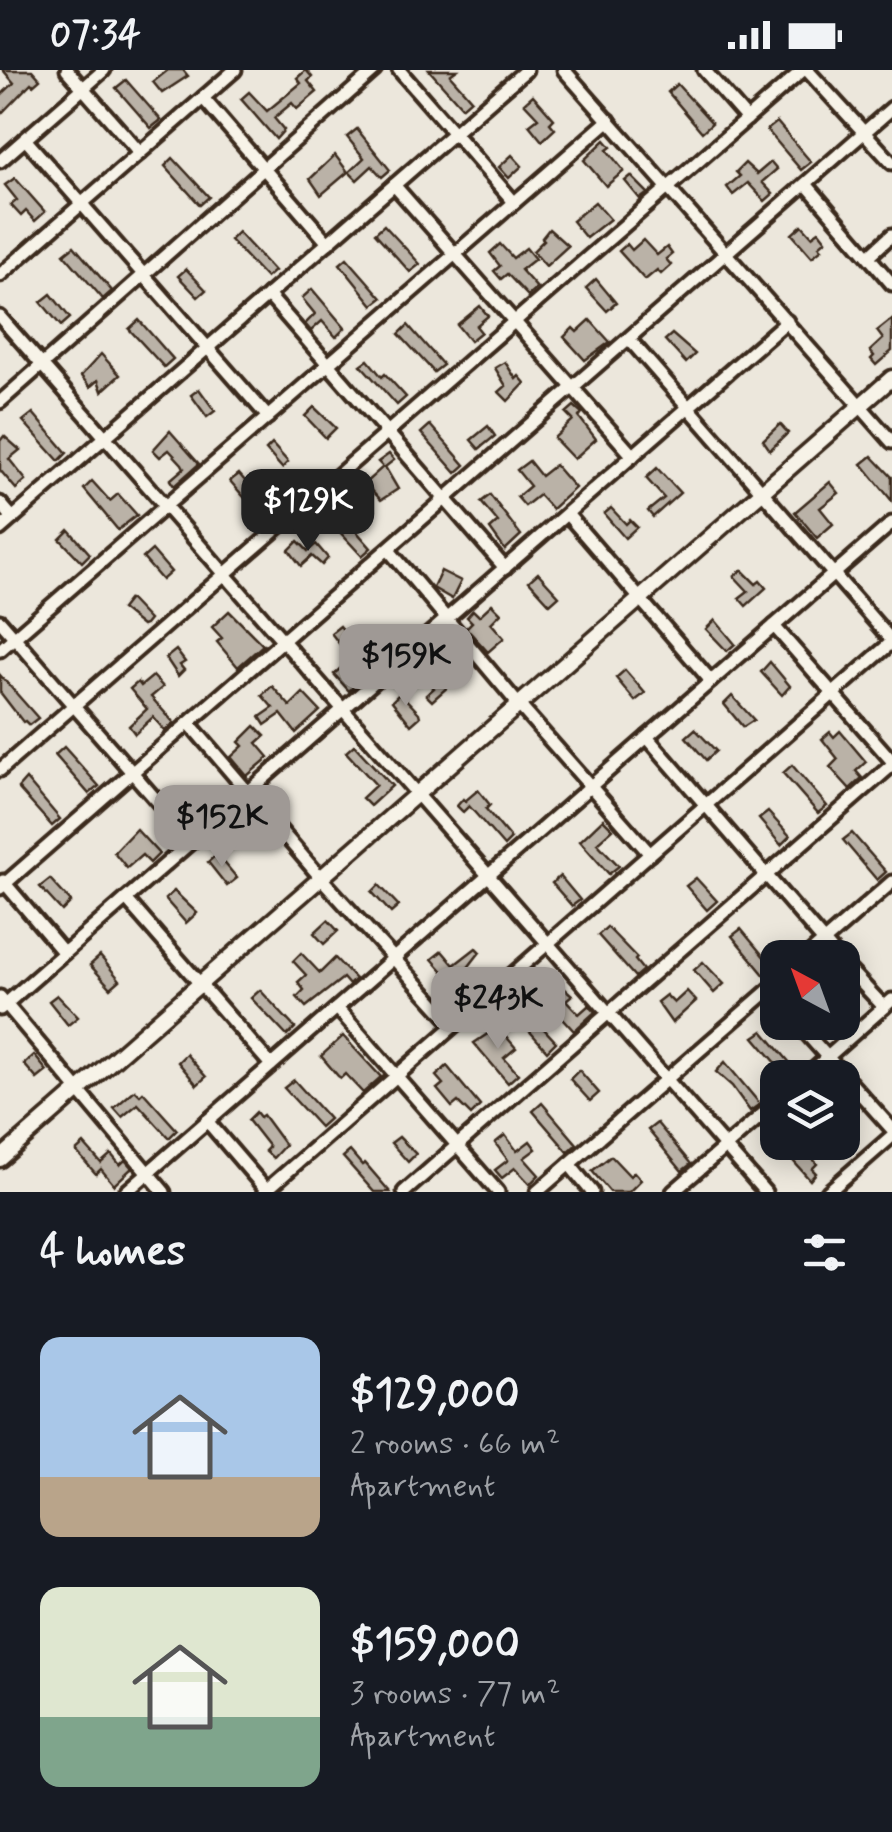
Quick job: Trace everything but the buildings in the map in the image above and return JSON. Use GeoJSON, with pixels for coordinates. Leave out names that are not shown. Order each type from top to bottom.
{"type":"FeatureCollection","features":[{"type":"Feature","properties":{"kind":"street"},"geometry":{"type":"LineString","coordinates":[[67,70],[140,153]]}},
{"type":"Feature","properties":{"kind":"street"},"geometry":{"type":"LineString","coordinates":[[0,161],[104,70]]}},
{"type":"Feature","properties":{"kind":"street"},"geometry":{"type":"LineString","coordinates":[[0,276],[236,70]]}},
{"type":"Feature","properties":{"kind":"street"},"geometry":{"type":"LineString","coordinates":[[0,402],[376,70]]}},
{"type":"Feature","properties":{"kind":"street"},"geometry":{"type":"LineString","coordinates":[[399,70],[514,202]]}},
{"type":"Feature","properties":{"kind":"street"},"geometry":{"type":"LineString","coordinates":[[0,529],[526,70]]}},
{"type":"Feature","properties":{"kind":"street"},"geometry":{"type":"LineString","coordinates":[[564,70],[892,442]]}},
{"type":"Feature","properties":{"kind":"street"},"geometry":{"type":"LineString","coordinates":[[704,70],[748,120]]}},
{"type":"Feature","properties":{"kind":"street"},"geometry":{"type":"LineString","coordinates":[[0,770],[805,70],[892,163]]}},
{"type":"Feature","properties":{"kind":"street"},"geometry":{"type":"LineString","coordinates":[[204,98],[328,243]]}},
{"type":"Feature","properties":{"kind":"street"},"geometry":{"type":"LineString","coordinates":[[64,953],[2,883],[892,108]]}},
{"type":"Feature","properties":{"kind":"street"},"geometry":{"type":"LineString","coordinates":[[0,650],[609,120]]}},
{"type":"Feature","properties":{"kind":"street"},"geometry":{"type":"LineString","coordinates":[[25,139],[268,417]]}},
{"type":"Feature","properties":{"kind":"street"},"geometry":{"type":"LineString","coordinates":[[806,184],[892,284]]}},
{"type":"Feature","properties":{"kind":"street"},"geometry":{"type":"LineString","coordinates":[[394,185],[633,456]]}},
{"type":"Feature","properties":{"kind":"street"},"geometry":{"type":"LineString","coordinates":[[869,256],[892,235]]}},
{"type":"Feature","properties":{"kind":"street"},"geometry":{"type":"LineString","coordinates":[[268,295],[505,568]]}},
{"type":"Feature","properties":{"kind":"street"},"geometry":{"type":"LineString","coordinates":[[0,317],[766,1192]]}},
{"type":"Feature","properties":{"kind":"street"},"geometry":{"type":"LineString","coordinates":[[164,1192],[2,1004],[786,322]]}},
{"type":"Feature","properties":{"kind":"street"},"geometry":{"type":"LineString","coordinates":[[206,1121],[266,1191],[892,642],[629,338]]}},
{"type":"Feature","properties":{"kind":"street"},"geometry":{"type":"LineString","coordinates":[[0,1159],[892,378]]}},
{"type":"Feature","properties":{"kind":"street"},"geometry":{"type":"LineString","coordinates":[[0,503],[13,518]]}},
{"type":"Feature","properties":{"kind":"street"},"geometry":{"type":"LineString","coordinates":[[567,514],[711,681]]}},
{"type":"Feature","properties":{"kind":"street"},"geometry":{"type":"LineString","coordinates":[[126,1192],[892,523]]}},
{"type":"Feature","properties":{"kind":"street"},"geometry":{"type":"LineString","coordinates":[[388,549],[650,854]]}},
{"type":"Feature","properties":{"kind":"street"},"geometry":{"type":"LineString","coordinates":[[0,622],[192,842]]}},
{"type":"Feature","properties":{"kind":"street"},"geometry":{"type":"LineString","coordinates":[[404,1192],[892,763],[774,626]]}},
{"type":"Feature","properties":{"kind":"street"},"geometry":{"type":"LineString","coordinates":[[189,723],[454,1026]]}},
{"type":"Feature","properties":{"kind":"street"},"geometry":{"type":"LineString","coordinates":[[646,737],[821,940]]}},
{"type":"Feature","properties":{"kind":"street"},"geometry":{"type":"LineString","coordinates":[[825,940],[892,882]]}},
{"type":"Feature","properties":{"kind":"street"},"geometry":{"type":"LineString","coordinates":[[126,899],[271,1065]]}},
{"type":"Feature","properties":{"kind":"street"},"geometry":{"type":"LineString","coordinates":[[826,1058],[888,1004],[860,978]]}},
{"type":"Feature","properties":{"kind":"street"},"geometry":{"type":"LineString","coordinates":[[538,1192],[760,997]]}},
{"type":"Feature","properties":{"kind":"street"},"geometry":{"type":"LineString","coordinates":[[337,1008],[498,1192]]}},
{"type":"Feature","properties":{"kind":"street"},"geometry":{"type":"LineString","coordinates":[[811,1040],[892,1132],[828,1192]]}},
{"type":"Feature","properties":{"kind":"street"},"geometry":{"type":"LineString","coordinates":[[673,1192],[760,1116]]}},
{"type":"Feature","properties":{"kind":"street"},"geometry":{"type":"LineString","coordinates":[[569,1164],[592,1192]]}}]}
